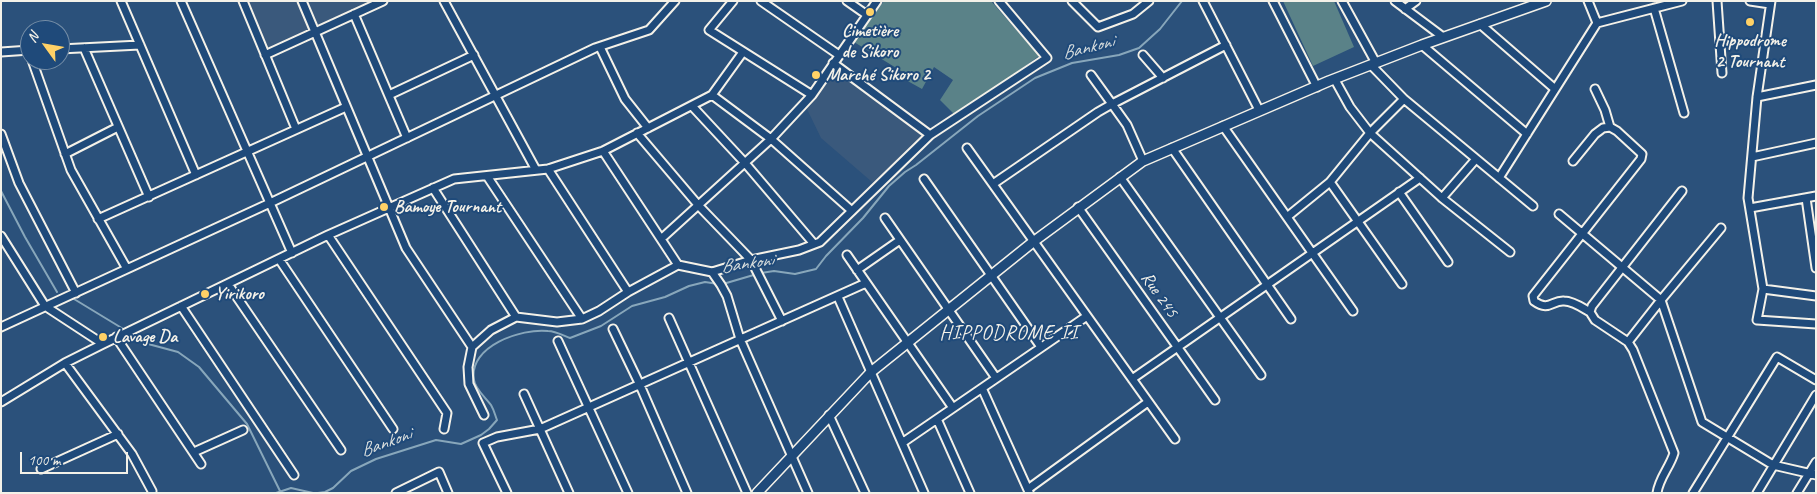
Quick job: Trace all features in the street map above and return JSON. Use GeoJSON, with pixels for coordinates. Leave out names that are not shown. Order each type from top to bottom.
{"type":"FeatureCollection","features":[{"type":"Feature","properties":{"kind":"street"},"geometry":{"type":"LineString","coordinates":[[121,1],[196,175]]}},
{"type":"Feature","properties":{"kind":"street"},"geometry":{"type":"LineString","coordinates":[[181,1],[292,253]]}},
{"type":"Feature","properties":{"kind":"street"},"geometry":{"type":"LineString","coordinates":[[243,1],[296,129]]}},
{"type":"Feature","properties":{"kind":"street"},"geometry":{"type":"LineString","coordinates":[[302,1],[406,248],[472,347]]}},
{"type":"Feature","properties":{"kind":"street"},"geometry":{"type":"LineString","coordinates":[[265,56],[383,1]]}},
{"type":"Feature","properties":{"kind":"street"},"geometry":{"type":"LineString","coordinates":[[444,1],[536,170]]}},
{"type":"Feature","properties":{"kind":"street"},"geometry":{"type":"LineString","coordinates":[[1,326],[270,203],[600,47],[649,30],[675,1]]}},
{"type":"Feature","properties":{"kind":"street"},"geometry":{"type":"LineString","coordinates":[[733,1],[709,30],[812,95]]}},
{"type":"Feature","properties":{"kind":"street"},"geometry":{"type":"LineString","coordinates":[[761,1],[839,55]]}},
{"type":"Feature","properties":{"kind":"street"},"geometry":{"type":"LineString","coordinates":[[847,1],[867,15]]}},
{"type":"Feature","properties":{"kind":"street"},"geometry":{"type":"LineString","coordinates":[[661,239],[771,139],[812,95],[877,1]]}},
{"type":"Feature","properties":{"kind":"street"},"geometry":{"type":"LineString","coordinates":[[484,415],[469,384],[468,367],[472,347],[491,330],[516,318],[556,322],[582,319],[678,266],[712,272],[751,260],[799,250],[820,242],[930,135],[1047,58],[999,1]]}},
{"type":"Feature","properties":{"kind":"street"},"geometry":{"type":"LineString","coordinates":[[1072,1],[1098,27],[1133,14],[1149,1]]}},
{"type":"Feature","properties":{"kind":"street"},"geometry":{"type":"LineString","coordinates":[[1203,1],[1259,110]]}},
{"type":"Feature","properties":{"kind":"street"},"geometry":{"type":"LineString","coordinates":[[1273,1],[1317,87]]}},
{"type":"Feature","properties":{"kind":"street"},"geometry":{"type":"LineString","coordinates":[[1342,1],[1374,64],[1404,99],[1533,206]]}},
{"type":"Feature","properties":{"kind":"street"},"geometry":{"type":"LineString","coordinates":[[1395,1],[1443,37]]}},
{"type":"Feature","properties":{"kind":"street"},"geometry":{"type":"LineString","coordinates":[[1405,9],[1416,1]]}},
{"type":"Feature","properties":{"kind":"street"},"geometry":{"type":"LineString","coordinates":[[757,493],[870,372],[991,275],[1120,176],[1143,161],[1259,110],[1374,64],[1443,37],[1546,1]]}},
{"type":"Feature","properties":{"kind":"street"},"geometry":{"type":"LineString","coordinates":[[1588,1],[1597,23]]}},
{"type":"Feature","properties":{"kind":"street"},"geometry":{"type":"LineString","coordinates":[[1499,178],[1597,23],[1682,1]]}},
{"type":"Feature","properties":{"kind":"street"},"geometry":{"type":"LineString","coordinates":[[1717,1],[1722,73]]}},
{"type":"Feature","properties":{"kind":"street"},"geometry":{"type":"LineString","coordinates":[[1750,1],[1770,2],[1757,97],[1748,198],[1763,289],[1757,320],[1816,324]]}},
{"type":"Feature","properties":{"kind":"street"},"geometry":{"type":"LineString","coordinates":[[1654,8],[1684,113]]}},
{"type":"Feature","properties":{"kind":"street"},"geometry":{"type":"LineString","coordinates":[[354,14],[407,138]]}},
{"type":"Feature","properties":{"kind":"street"},"geometry":{"type":"LineString","coordinates":[[1480,24],[1555,89]]}},
{"type":"Feature","properties":{"kind":"street"},"geometry":{"type":"LineString","coordinates":[[70,49],[140,45]]}},
{"type":"Feature","properties":{"kind":"street"},"geometry":{"type":"LineString","coordinates":[[992,184],[1098,112],[1226,45]]}},
{"type":"Feature","properties":{"kind":"street"},"geometry":{"type":"LineString","coordinates":[[1422,45],[1527,134]]}},
{"type":"Feature","properties":{"kind":"street"},"geometry":{"type":"LineString","coordinates":[[600,47],[625,99],[648,128]]}},
{"type":"Feature","properties":{"kind":"street"},"geometry":{"type":"LineString","coordinates":[[84,48],[149,197]]}},
{"type":"Feature","properties":{"kind":"street"},"geometry":{"type":"LineString","coordinates":[[1,52],[20,52]]}},
{"type":"Feature","properties":{"kind":"street"},"geometry":{"type":"LineString","coordinates":[[1,402],[65,363],[116,337],[328,235],[454,179],[548,169],[603,151],[712,96],[743,52]]}},
{"type":"Feature","properties":{"kind":"street"},"geometry":{"type":"LineString","coordinates":[[389,95],[474,55]]}},
{"type":"Feature","properties":{"kind":"street"},"geometry":{"type":"LineString","coordinates":[[1143,55],[1163,78]]}},
{"type":"Feature","properties":{"kind":"street"},"geometry":{"type":"LineString","coordinates":[[833,63],[930,135]]}},
{"type":"Feature","properties":{"kind":"street"},"geometry":{"type":"LineString","coordinates":[[36,70],[71,170],[127,269]]}},
{"type":"Feature","properties":{"kind":"street"},"geometry":{"type":"LineString","coordinates":[[1091,75],[1127,125],[1143,161]]}},
{"type":"Feature","properties":{"kind":"street"},"geometry":{"type":"LineString","coordinates":[[1335,80],[1350,107],[1370,133],[1442,198],[1510,252]]}},
{"type":"Feature","properties":{"kind":"street"},"geometry":{"type":"LineString","coordinates":[[1757,97],[1816,85]]}},
{"type":"Feature","properties":{"kind":"street"},"geometry":{"type":"LineString","coordinates":[[1595,89],[1606,110],[1610,128]]}},
{"type":"Feature","properties":{"kind":"street"},"geometry":{"type":"LineString","coordinates":[[712,96],[771,139],[852,211]]}},
{"type":"Feature","properties":{"kind":"street"},"geometry":{"type":"LineString","coordinates":[[1287,216],[1330,182],[1370,133],[1404,99]]}},
{"type":"Feature","properties":{"kind":"street"},"geometry":{"type":"LineString","coordinates":[[692,106],[745,163],[814,244]]}},
{"type":"Feature","properties":{"kind":"street"},"geometry":{"type":"LineString","coordinates":[[98,219],[346,107]]}},
{"type":"Feature","properties":{"kind":"street"},"geometry":{"type":"LineString","coordinates":[[1223,126],[1353,312]]}},
{"type":"Feature","properties":{"kind":"street"},"geometry":{"type":"LineString","coordinates":[[65,154],[118,127]]}},
{"type":"Feature","properties":{"kind":"street"},"geometry":{"type":"LineString","coordinates":[[1573,161],[1595,134],[1603,128],[1617,131],[1642,154],[1641,159],[1533,296],[1534,301],[1538,304],[1550,306],[1563,300],[1578,305],[1590,312],[1596,320],[1628,342],[1633,350],[1674,453],[1658,484],[1657,493]]}},
{"type":"Feature","properties":{"kind":"street"},"geometry":{"type":"LineString","coordinates":[[637,133],[699,206],[751,260],[782,321]]}},
{"type":"Feature","properties":{"kind":"street"},"geometry":{"type":"LineString","coordinates":[[1,134],[18,183],[76,292]]}},
{"type":"Feature","properties":{"kind":"street"},"geometry":{"type":"LineString","coordinates":[[1752,157],[1816,144]]}},
{"type":"Feature","properties":{"kind":"street"},"geometry":{"type":"LineString","coordinates":[[967,148],[1175,439]]}},
{"type":"Feature","properties":{"kind":"street"},"geometry":{"type":"LineString","coordinates":[[1172,148],[1291,318]]}},
{"type":"Feature","properties":{"kind":"street"},"geometry":{"type":"LineString","coordinates":[[603,151],[678,266]]}},
{"type":"Feature","properties":{"kind":"street"},"geometry":{"type":"LineString","coordinates":[[1442,198],[1476,159]]}},
{"type":"Feature","properties":{"kind":"street"},"geometry":{"type":"LineString","coordinates":[[548,169],[628,292]]}},
{"type":"Feature","properties":{"kind":"street"},"geometry":{"type":"LineString","coordinates":[[487,176],[582,319]]}},
{"type":"Feature","properties":{"kind":"street"},"geometry":{"type":"LineString","coordinates":[[1120,176],[1261,375]]}},
{"type":"Feature","properties":{"kind":"street"},"geometry":{"type":"LineString","coordinates":[[1132,379],[1420,178]]}},
{"type":"Feature","properties":{"kind":"street"},"geometry":{"type":"LineString","coordinates":[[924,179],[1041,347]]}},
{"type":"Feature","properties":{"kind":"street"},"geometry":{"type":"LineString","coordinates":[[1330,182],[1402,284]]}},
{"type":"Feature","properties":{"kind":"street"},"geometry":{"type":"LineString","coordinates":[[433,188],[516,318]]}},
{"type":"Feature","properties":{"kind":"street"},"geometry":{"type":"LineString","coordinates":[[1590,312],[1592,306],[1682,191]]}},
{"type":"Feature","properties":{"kind":"street"},"geometry":{"type":"LineString","coordinates":[[1399,192],[1448,262]]}},
{"type":"Feature","properties":{"kind":"street"},"geometry":{"type":"LineString","coordinates":[[1750,208],[1816,196]]}},
{"type":"Feature","properties":{"kind":"street"},"geometry":{"type":"LineString","coordinates":[[1806,198],[1816,268]]}},
{"type":"Feature","properties":{"kind":"street","name":"Rue 245"},"geometry":{"type":"LineString","coordinates":[[1078,208],[1215,400]]}},
{"type":"Feature","properties":{"kind":"street"},"geometry":{"type":"LineString","coordinates":[[1559,214],[1661,300],[1702,422],[1773,464],[1812,474]]}},
{"type":"Feature","properties":{"kind":"street"},"geometry":{"type":"LineString","coordinates":[[885,218],[996,378]]}},
{"type":"Feature","properties":{"kind":"street"},"geometry":{"type":"LineString","coordinates":[[1628,342],[1721,228]]}},
{"type":"Feature","properties":{"kind":"street"},"geometry":{"type":"LineString","coordinates":[[328,235],[446,413],[444,429]]}},
{"type":"Feature","properties":{"kind":"street"},"geometry":{"type":"LineString","coordinates":[[1,236],[45,306],[103,344]]}},
{"type":"Feature","properties":{"kind":"street"},"geometry":{"type":"LineString","coordinates":[[857,270],[900,240]]}},
{"type":"Feature","properties":{"kind":"street"},"geometry":{"type":"LineString","coordinates":[[847,255],[953,408]]}},
{"type":"Feature","properties":{"kind":"street"},"geometry":{"type":"LineString","coordinates":[[279,260],[393,429]]}},
{"type":"Feature","properties":{"kind":"street"},"geometry":{"type":"LineString","coordinates":[[712,272],[726,296],[740,339],[808,493]]}},
{"type":"Feature","properties":{"kind":"street"},"geometry":{"type":"LineString","coordinates":[[507,493],[483,443],[497,438],[540,429],[866,283]]}},
{"type":"Feature","properties":{"kind":"street"},"geometry":{"type":"LineString","coordinates":[[228,284],[341,450]]}},
{"type":"Feature","properties":{"kind":"street"},"geometry":{"type":"LineString","coordinates":[[1763,289],[1816,296]]}},
{"type":"Feature","properties":{"kind":"street"},"geometry":{"type":"LineString","coordinates":[[838,297],[924,493]]}},
{"type":"Feature","properties":{"kind":"street"},"geometry":{"type":"LineString","coordinates":[[181,306],[294,475]]}},
{"type":"Feature","properties":{"kind":"street"},"geometry":{"type":"LineString","coordinates":[[902,443],[1087,316]]}},
{"type":"Feature","properties":{"kind":"street"},"geometry":{"type":"LineString","coordinates":[[669,318],[747,493]]}},
{"type":"Feature","properties":{"kind":"street"},"geometry":{"type":"LineString","coordinates":[[613,329],[687,493]]}},
{"type":"Feature","properties":{"kind":"street"},"geometry":{"type":"LineString","coordinates":[[116,337],[201,464]]}},
{"type":"Feature","properties":{"kind":"street"},"geometry":{"type":"LineString","coordinates":[[558,341],[628,493]]}},
{"type":"Feature","properties":{"kind":"street"},"geometry":{"type":"LineString","coordinates":[[1693,493],[1777,357],[1816,380]]}},
{"type":"Feature","properties":{"kind":"street"},"geometry":{"type":"LineString","coordinates":[[65,363],[132,454],[152,491]]}},
{"type":"Feature","properties":{"kind":"street"},"geometry":{"type":"LineString","coordinates":[[982,388],[1029,491],[1148,402]]}},
{"type":"Feature","properties":{"kind":"street"},"geometry":{"type":"LineString","coordinates":[[524,394],[570,493]]}},
{"type":"Feature","properties":{"kind":"street"},"geometry":{"type":"LineString","coordinates":[[1757,493],[1816,395]]}},
{"type":"Feature","properties":{"kind":"street"},"geometry":{"type":"LineString","coordinates":[[829,415],[865,493]]}},
{"type":"Feature","properties":{"kind":"street"},"geometry":{"type":"LineString","coordinates":[[937,419],[970,493]]}},
{"type":"Feature","properties":{"kind":"street"},"geometry":{"type":"LineString","coordinates":[[194,452],[243,430]]}},
{"type":"Feature","properties":{"kind":"street"},"geometry":{"type":"LineString","coordinates":[[41,469],[118,434]]}},
{"type":"Feature","properties":{"kind":"street"},"geometry":{"type":"LineString","coordinates":[[1797,493],[1812,474],[1816,462]]}},
{"type":"Feature","properties":{"kind":"street"},"geometry":{"type":"LineString","coordinates":[[396,493],[439,472],[448,493]]}},
{"type":"Feature","properties":{"kind":"shaded area"},"geometry":{"type":"Polygon","coordinates":[[[246,1],[377,1],[267,52],[246,1]]]}},
{"type":"Feature","properties":{"kind":"shaded area"},"geometry":{"type":"Polygon","coordinates":[[[836,71],[923,136],[879,188],[821,138],[807,109],[836,71]]]}},
{"type":"Feature","properties":{"kind":"green space"},"geometry":{"type":"Polygon","coordinates":[[[884,1],[991,1],[1039,56],[956,116],[940,100],[953,80],[934,67],[922,89],[904,79],[906,74],[854,42],[884,1]]]}},
{"type":"Feature","properties":{"kind":"green space"},"geometry":{"type":"Polygon","coordinates":[[[1283,1],[1334,1],[1354,47],[1313,66],[1283,1]]]}},
{"type":"Feature","properties":{"kind":"waterway","name":"Bankoni"},"geometry":{"type":"LineString","coordinates":[[761,273],[774,271],[795,274],[816,269],[863,218],[889,186],[978,116],[1035,78],[1072,63],[1119,55],[1139,48],[1160,29],[1182,1]]}},
{"type":"Feature","properties":{"kind":"waterway"},"geometry":{"type":"LineString","coordinates":[[1,191],[57,292]]}},
{"type":"Feature","properties":{"kind":"waterway","name":"Bankoni"},"geometry":{"type":"LineString","coordinates":[[723,284],[757,274]]}},
{"type":"Feature","properties":{"kind":"waterway","name":"Bankoni"},"geometry":{"type":"LineString","coordinates":[[318,493],[333,488],[351,471],[376,459],[436,440],[461,444],[481,435],[489,429],[497,420],[491,405],[478,390],[474,380],[474,368],[479,358],[499,342],[512,336],[537,331],[554,332],[570,338],[601,326],[632,306],[665,297],[689,286],[705,282],[718,284]]}},
{"type":"Feature","properties":{"kind":"waterway"},"geometry":{"type":"LineString","coordinates":[[74,299],[125,330]]}},
{"type":"Feature","properties":{"kind":"waterway"},"geometry":{"type":"LineString","coordinates":[[129,333],[137,341],[178,352],[199,367],[247,424],[280,491]]}},
{"type":"Feature","properties":{"kind":"waterway","name":"Bankoni"},"geometry":{"type":"LineString","coordinates":[[276,493],[291,488],[313,493]]}},
{"type":"Feature","properties":{"kind":"place","name":"Cimetière de Sikoro"},"geometry":{"type":"Point","coordinates":[870,12]}},
{"type":"Feature","properties":{"kind":"place","name":"Hippodrome 2 Tournant"},"geometry":{"type":"Point","coordinates":[1750,22]}},
{"type":"Feature","properties":{"kind":"place","name":"Marché Sikoro 2"},"geometry":{"type":"Point","coordinates":[816,75]}},
{"type":"Feature","properties":{"kind":"place","name":"Bamoye Tournant"},"geometry":{"type":"Point","coordinates":[384,207]}},
{"type":"Feature","properties":{"kind":"place","name":"Yirikoro"},"geometry":{"type":"Point","coordinates":[205,294]}},
{"type":"Feature","properties":{"kind":"place","name":"Lavage Da"},"geometry":{"type":"Point","coordinates":[103,337]}},
{"type":"Feature","properties":{"kind":"district","name":"HIPPODROME II"},"geometry":{"type":"Point","coordinates":[1009,334]}}]}
